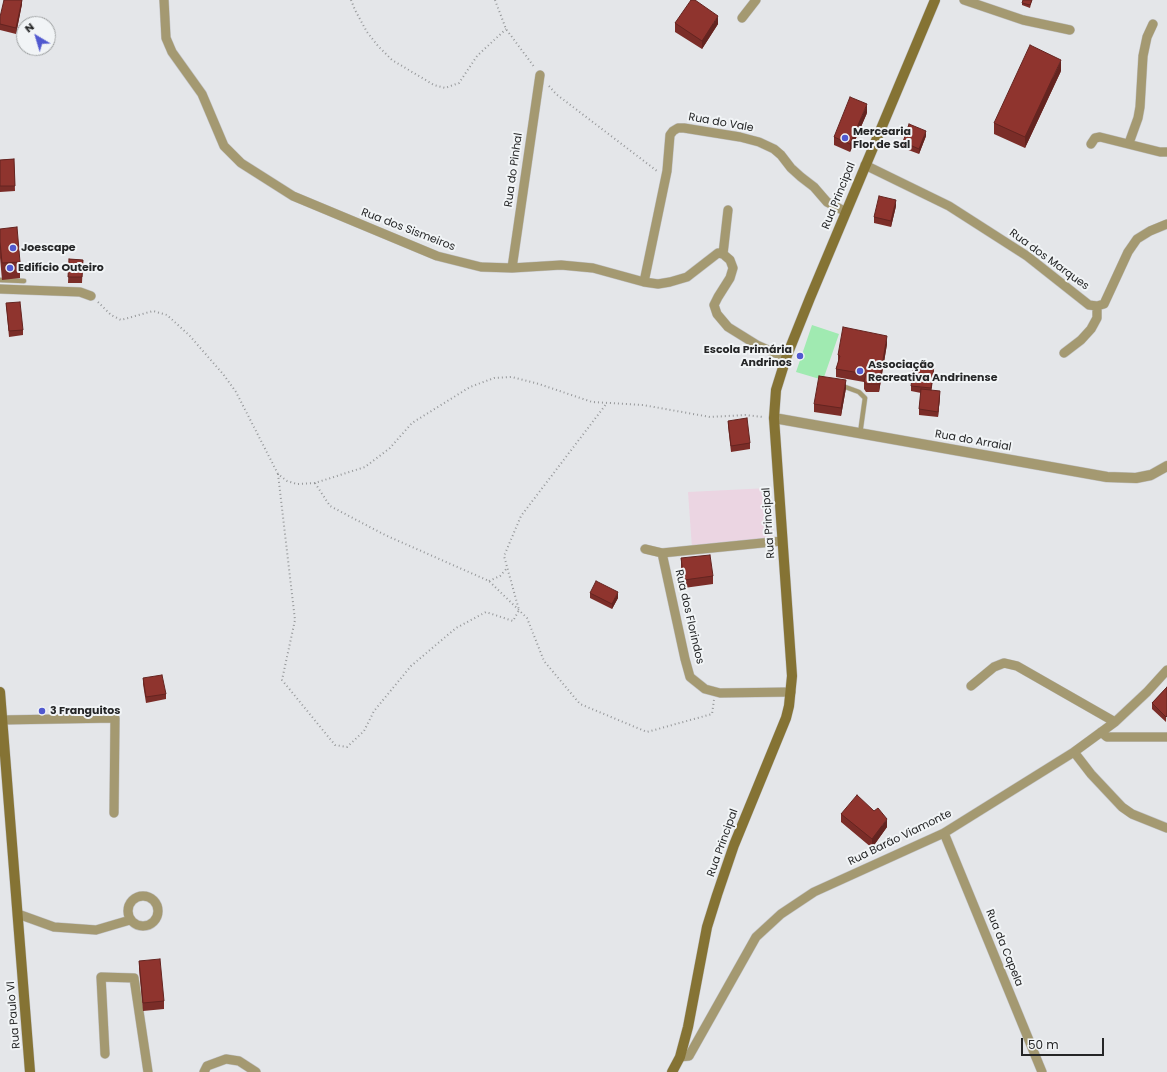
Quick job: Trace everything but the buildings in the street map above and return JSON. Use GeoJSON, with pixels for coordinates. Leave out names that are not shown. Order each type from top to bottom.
{"type":"FeatureCollection","features":[{"type":"Feature","properties":{"kind":"main road","name":"Rua Principal"},"geometry":{"type":"LineString","coordinates":[[672,1072],[680,1057],[688,1027],[707,927],[717,895],[734,845],[786,718],[791,692],[792,676],[774,418],[776,390],[786,358],[865,165],[935,0]]}},
{"type":"Feature","properties":{"kind":"main road","name":"Rua Paulo VI"},"geometry":{"type":"LineString","coordinates":[[0,692],[30,1072]]}},
{"type":"Feature","properties":{"kind":"street","name":"Rua dos Sismeiros"},"geometry":{"type":"LineString","coordinates":[[164,0],[166,38],[172,52],[202,94],[224,146],[241,163],[292,196],[437,256],[481,267],[512,268],[561,265],[592,268],[644,282],[658,284],[687,277],[718,253],[723,254]]}},
{"type":"Feature","properties":{"kind":"street"},"geometry":{"type":"LineString","coordinates":[[742,18],[756,0]]}},
{"type":"Feature","properties":{"kind":"street"},"geometry":{"type":"LineString","coordinates":[[964,0],[1023,20],[1070,30]]}},
{"type":"Feature","properties":{"kind":"street"},"geometry":{"type":"LineString","coordinates":[[1129,144],[1138,118],[1143,56],[1147,37],[1153,24]]}},
{"type":"Feature","properties":{"kind":"street","name":"Rua do Pinhal"},"geometry":{"type":"LineString","coordinates":[[512,268],[540,75]]}},
{"type":"Feature","properties":{"kind":"street","name":"Rua do Vale"},"geometry":{"type":"LineString","coordinates":[[644,282],[666,178],[670,135],[678,128],[740,137],[759,142],[774,149],[800,177],[814,187],[827,202],[846,212]]}},
{"type":"Feature","properties":{"kind":"street"},"geometry":{"type":"LineString","coordinates":[[1092,144],[1095,138],[1100,137],[1160,152],[1167,152]]}},
{"type":"Feature","properties":{"kind":"street","name":"Rua dos Marques"},"geometry":{"type":"LineString","coordinates":[[865,165],[949,206],[1027,256],[1089,305],[1097,306]]}},
{"type":"Feature","properties":{"kind":"street"},"geometry":{"type":"LineString","coordinates":[[728,210],[723,254],[730,260],[733,268],[730,278],[714,304],[717,314],[728,327],[757,345],[786,358]]}},
{"type":"Feature","properties":{"kind":"street"},"geometry":{"type":"LineString","coordinates":[[1064,353],[1092,329],[1097,318],[1097,306],[1104,304],[1128,252],[1137,239],[1150,231],[1167,224]]}},
{"type":"Feature","properties":{"kind":"street"},"geometry":{"type":"LineString","coordinates":[[0,289],[80,292],[91,296]]}},
{"type":"Feature","properties":{"kind":"street","name":"Rua do Arraial"},"geometry":{"type":"LineString","coordinates":[[774,418],[1107,477],[1136,478],[1151,475],[1167,466]]}},
{"type":"Feature","properties":{"kind":"street"},"geometry":{"type":"LineString","coordinates":[[645,549],[662,553],[782,541]]}},
{"type":"Feature","properties":{"kind":"street","name":"Rua dos Florindos"},"geometry":{"type":"LineString","coordinates":[[662,553],[690,677],[706,689],[720,692],[791,692]]}},
{"type":"Feature","properties":{"kind":"street"},"geometry":{"type":"LineString","coordinates":[[971,686],[994,667],[1004,663],[1017,666],[1115,722]]}},
{"type":"Feature","properties":{"kind":"street","name":"Rua Barão Viamonte"},"geometry":{"type":"LineString","coordinates":[[680,1057],[689,1056],[756,937],[781,914],[814,892],[944,833],[1074,752],[1115,722],[1148,692],[1167,670]]}},
{"type":"Feature","properties":{"kind":"street"},"geometry":{"type":"LineString","coordinates":[[2,720],[115,718],[114,814]]}},
{"type":"Feature","properties":{"kind":"street"},"geometry":{"type":"LineString","coordinates":[[1101,732],[1107,737],[1167,737]]}},
{"type":"Feature","properties":{"kind":"street"},"geometry":{"type":"LineString","coordinates":[[1074,752],[1091,774],[1122,807],[1132,814],[1167,828]]}},
{"type":"Feature","properties":{"kind":"street","name":"Rua da Capela"},"geometry":{"type":"LineString","coordinates":[[944,833],[1042,1072]]}},
{"type":"Feature","properties":{"kind":"street"},"geometry":{"type":"LineString","coordinates":[[18,914],[54,927],[96,930],[130,920]]}},
{"type":"Feature","properties":{"kind":"street"},"geometry":{"type":"LineString","coordinates":[[105,1054],[101,978],[134,978],[148,1072]]}},
{"type":"Feature","properties":{"kind":"street"},"geometry":{"type":"LineString","coordinates":[[204,1072],[207,1066],[226,1059],[239,1061],[256,1072]]}},
{"type":"Feature","properties":{"kind":"lane"},"geometry":{"type":"LineString","coordinates":[[0,280],[24,281]]}},
{"type":"Feature","properties":{"kind":"lane"},"geometry":{"type":"LineString","coordinates":[[833,383],[854,389],[862,394],[864,398],[860,434]]}},
{"type":"Feature","properties":{"kind":"path"},"geometry":{"type":"LineString","coordinates":[[351,0],[367,32],[392,60],[434,85],[445,88],[459,83],[478,56],[506,29]]}},
{"type":"Feature","properties":{"kind":"path"},"geometry":{"type":"LineString","coordinates":[[495,0],[506,29],[556,94],[666,178]]}},
{"type":"Feature","properties":{"kind":"path"},"geometry":{"type":"LineString","coordinates":[[91,296],[111,315],[121,320],[153,312],[167,316],[189,335],[223,374],[236,392],[278,474],[295,620],[282,680],[335,745],[347,747],[364,731],[374,711],[411,666],[456,628],[486,612],[513,621],[519,610],[504,556],[521,516],[607,403]]}},
{"type":"Feature","properties":{"kind":"path"},"geometry":{"type":"LineString","coordinates":[[278,474],[287,481],[297,484],[315,483],[365,467],[390,448],[412,423],[470,387],[494,378],[512,377],[539,384],[592,402],[643,405],[710,417],[745,415],[774,418]]}},
{"type":"Feature","properties":{"kind":"path"},"geometry":{"type":"LineString","coordinates":[[315,483],[330,506],[385,534],[488,581],[527,618],[544,661],[580,704],[647,732],[712,714],[715,691]]}},
{"type":"Feature","properties":{"kind":"path"},"geometry":{"type":"LineString","coordinates":[[488,581],[500,576],[507,568]]}},
{"type":"Feature","properties":{"kind":"shaded area"},"geometry":{"type":"Polygon","coordinates":[[[769,488],[773,540],[692,548],[688,492],[769,488]]]}},
{"type":"Feature","properties":{"kind":"green space"},"geometry":{"type":"Polygon","coordinates":[[[812,325],[839,334],[823,380],[796,372],[812,325]]]}},
{"type":"Feature","properties":{"kind":"place","name":"Mercearia Flor de Sal"},"geometry":{"type":"Point","coordinates":[845,138]}},
{"type":"Feature","properties":{"kind":"place","name":"Joescape"},"geometry":{"type":"Point","coordinates":[13,248]}},
{"type":"Feature","properties":{"kind":"place","name":"Edifício Outeiro"},"geometry":{"type":"Point","coordinates":[10,268]}},
{"type":"Feature","properties":{"kind":"place","name":"Escola Primária Andrinos"},"geometry":{"type":"Point","coordinates":[800,356]}},
{"type":"Feature","properties":{"kind":"place","name":"Associação Recreativa Andrinense"},"geometry":{"type":"Point","coordinates":[860,371]}},
{"type":"Feature","properties":{"kind":"place","name":"3 Franguitos"},"geometry":{"type":"Point","coordinates":[42,711]}}]}
